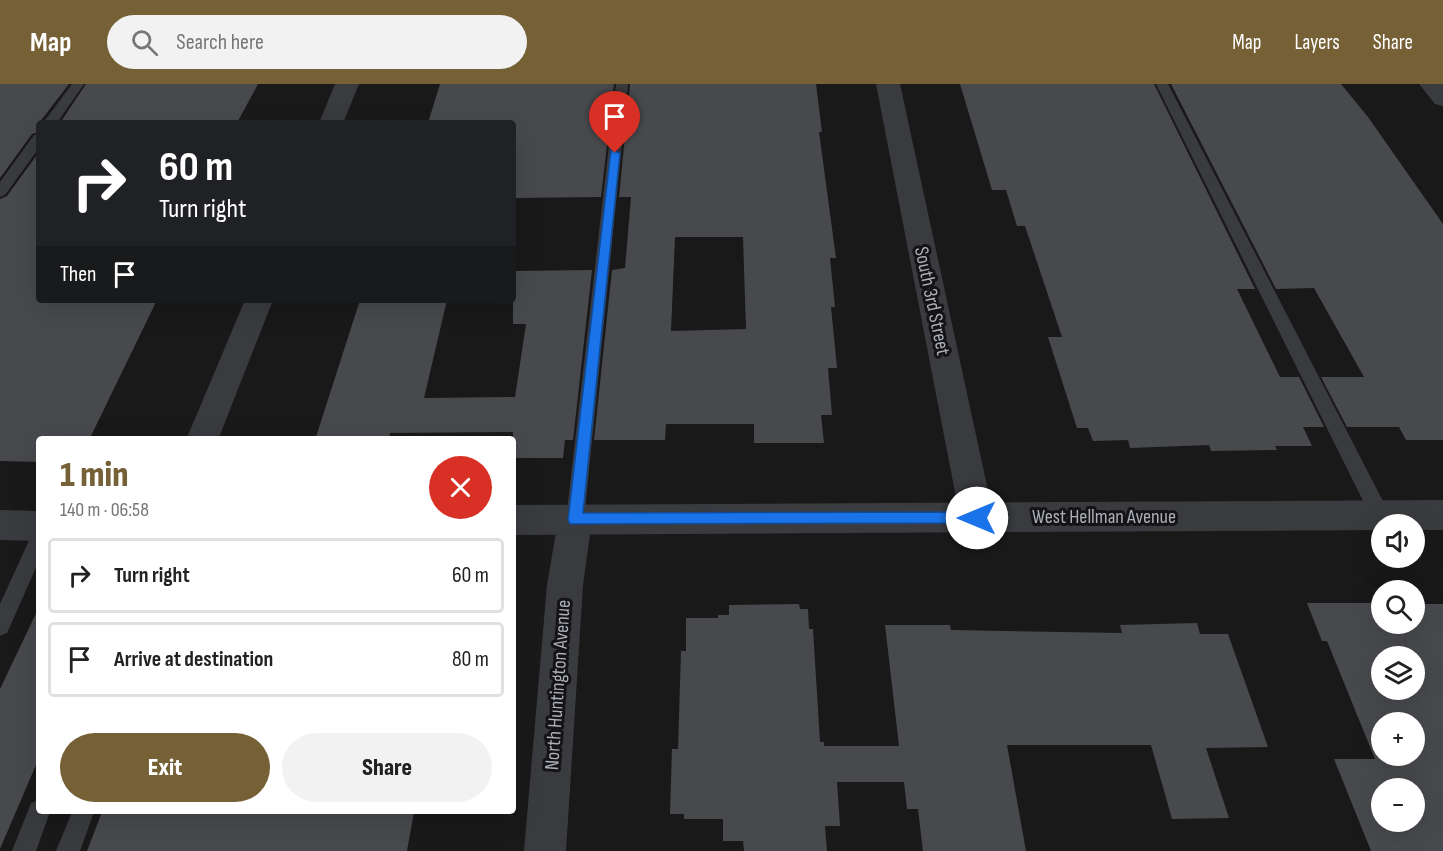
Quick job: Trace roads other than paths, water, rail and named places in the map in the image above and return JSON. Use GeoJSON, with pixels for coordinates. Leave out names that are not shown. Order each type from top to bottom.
{"type":"FeatureCollection","features":[{"type":"Feature","properties":{"kind":"street"},"geometry":{"type":"LineString","coordinates":[[332,120],[346,84]]}},
{"type":"Feature","properties":{"kind":"street","name":"South 3rd Street"},"geometry":{"type":"LineString","coordinates":[[888,84],[977,518]]}},
{"type":"Feature","properties":{"kind":"street"},"geometry":{"type":"LineString","coordinates":[[1431,84],[1443,99]]}},
{"type":"Feature","properties":{"kind":"street"},"geometry":{"type":"LineString","coordinates":[[204,436],[257,303]]}},
{"type":"Feature","properties":{"kind":"street","name":"West Hellman Avenue"},"geometry":{"type":"LineString","coordinates":[[516,520],[1371,515]]}},
{"type":"Feature","properties":{"kind":"street","name":"West Hellman Avenue"},"geometry":{"type":"LineString","coordinates":[[1425,515],[1443,515]]}},
{"type":"Feature","properties":{"kind":"street","name":"North Huntington Avenue"},"geometry":{"type":"LineString","coordinates":[[545,851],[565,585],[575,520]]}},
{"type":"Feature","properties":{"kind":"street"},"geometry":{"type":"LineString","coordinates":[[0,525],[36,526]]}},
{"type":"Feature","properties":{"kind":"lane"},"geometry":{"type":"LineString","coordinates":[[52,120],[78,84]]}},
{"type":"Feature","properties":{"kind":"lane"},"geometry":{"type":"LineString","coordinates":[[575,520],[622,84]]}},
{"type":"Feature","properties":{"kind":"lane"},"geometry":{"type":"LineString","coordinates":[[1162,84],[1379,514]]}},
{"type":"Feature","properties":{"kind":"lane"},"geometry":{"type":"LineString","coordinates":[[0,192],[36,142]]}},
{"type":"Feature","properties":{"kind":"lane"},"geometry":{"type":"LineString","coordinates":[[0,626],[36,547]]}},
{"type":"Feature","properties":{"kind":"lane"},"geometry":{"type":"LineString","coordinates":[[24,851],[38,814]]}},
{"type":"Feature","properties":{"kind":"lane"},"geometry":{"type":"LineString","coordinates":[[68,851],[82,814]]}}]}
